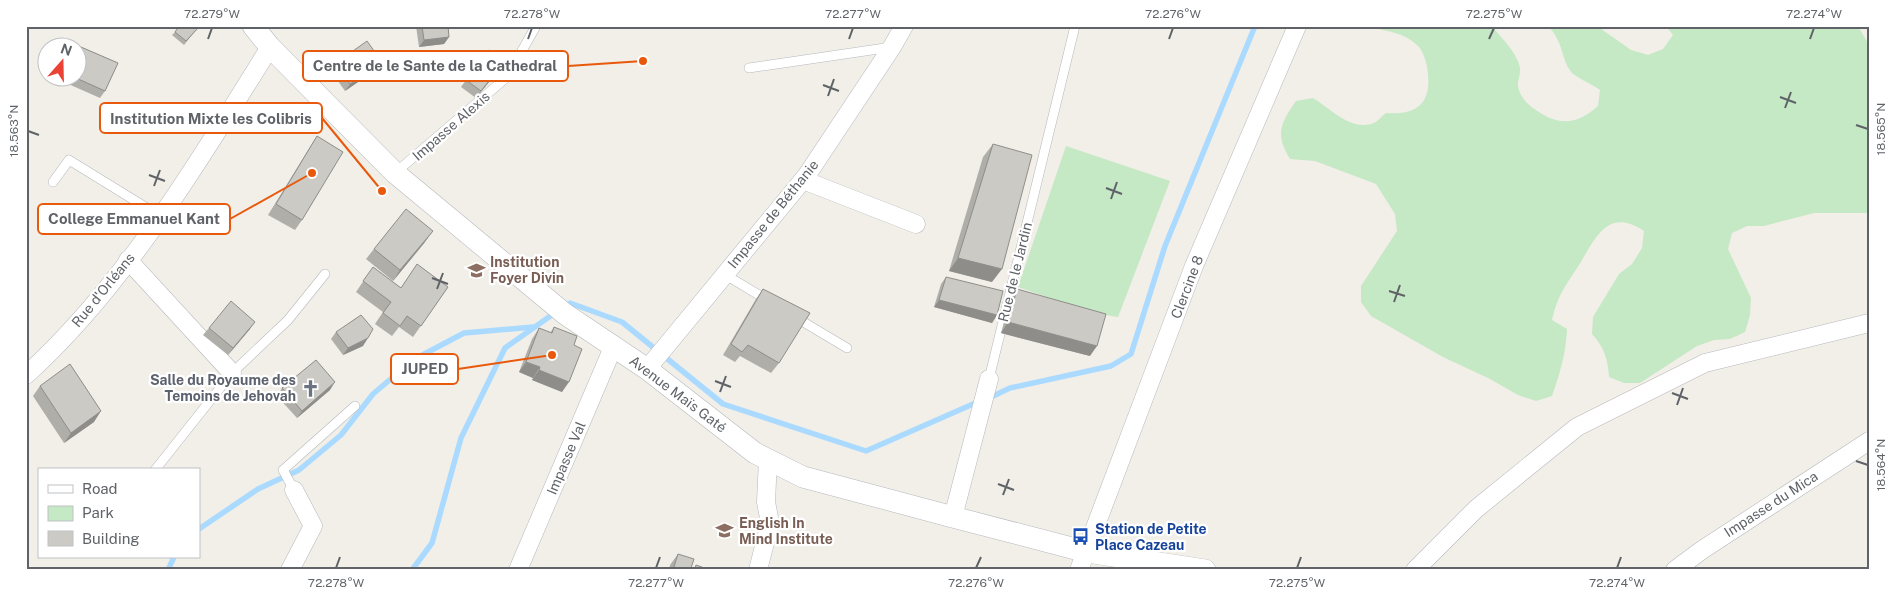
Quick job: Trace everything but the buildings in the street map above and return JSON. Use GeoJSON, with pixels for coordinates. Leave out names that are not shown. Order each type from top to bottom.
{"type":"FeatureCollection","features":[{"type":"Feature","properties":{"kind":"street","name":"Avenue Maïs Gaté"},"geometry":{"type":"LineString","coordinates":[[253,26],[270,47],[396,173],[560,309],[614,345],[650,365],[755,453],[803,477],[953,518],[1083,561],[1205,570]]}},
{"type":"Feature","properties":{"kind":"street","name":"Impasse de Béthanie"},"geometry":{"type":"LineString","coordinates":[[650,365],[803,180],[904,26]]}},
{"type":"Feature","properties":{"kind":"street","name":"Clercine 8"},"geometry":{"type":"LineString","coordinates":[[1083,561],[1194,266],[1297,26]]}},
{"type":"Feature","properties":{"kind":"street","name":"Rue d'Orléans"},"geometry":{"type":"LineString","coordinates":[[26,375],[58,346],[128,260],[206,149],[270,47]]}},
{"type":"Feature","properties":{"kind":"street"},"geometry":{"type":"LineString","coordinates":[[803,180],[916,224]]}},
{"type":"Feature","properties":{"kind":"street"},"geometry":{"type":"LineString","coordinates":[[128,260],[232,373]]}},
{"type":"Feature","properties":{"kind":"street"},"geometry":{"type":"LineString","coordinates":[[1415,570],[1476,509],[1577,427],[1705,363],[1869,323]]}},
{"type":"Feature","properties":{"kind":"street","name":"Impasse Val"},"geometry":{"type":"LineString","coordinates":[[518,570],[614,345]]}},
{"type":"Feature","properties":{"kind":"street","name":"Rue de le Jardin"},"geometry":{"type":"LineString","coordinates":[[953,518],[989,379]]}},
{"type":"Feature","properties":{"kind":"street","name":"Impasse du Mica"},"geometry":{"type":"LineString","coordinates":[[1675,570],[1702,550],[1869,441]]}},
{"type":"Feature","properties":{"kind":"street"},"geometry":{"type":"LineString","coordinates":[[758,570],[770,523],[766,502],[768,459]]}},
{"type":"Feature","properties":{"kind":"street"},"geometry":{"type":"LineString","coordinates":[[290,570],[313,526],[294,490]]}},
{"type":"Feature","properties":{"kind":"lane","name":"Impasse Alexis"},"geometry":{"type":"LineString","coordinates":[[396,173],[507,77],[536,26]]}},
{"type":"Feature","properties":{"kind":"lane","name":"Rue de le Jardin"},"geometry":{"type":"LineString","coordinates":[[989,379],[1075,26]]}},
{"type":"Feature","properties":{"kind":"lane"},"geometry":{"type":"LineString","coordinates":[[749,68],[892,47]]}},
{"type":"Feature","properties":{"kind":"lane"},"geometry":{"type":"LineString","coordinates":[[53,182],[69,160],[160,216]]}},
{"type":"Feature","properties":{"kind":"lane"},"geometry":{"type":"LineString","coordinates":[[157,468],[232,373],[288,320],[325,274]]}},
{"type":"Feature","properties":{"kind":"lane"},"geometry":{"type":"LineString","coordinates":[[724,274],[847,348]]}},
{"type":"Feature","properties":{"kind":"lane"},"geometry":{"type":"LineString","coordinates":[[294,490],[283,470],[355,406]]}},
{"type":"Feature","properties":{"kind":"green space"},"geometry":{"type":"Polygon","coordinates":[[[1369,26],[1492,26],[1512,51],[1518,62],[1520,70],[1518,87],[1524,99],[1530,106],[1542,114],[1558,121],[1566,121],[1582,117],[1598,106],[1600,90],[1572,73],[1568,68],[1557,38],[1548,26],[1597,26],[1631,50],[1648,55],[1663,49],[1673,35],[1666,26],[1858,26],[1869,45],[1869,213],[1814,213],[1764,226],[1747,226],[1732,233],[1728,249],[1751,298],[1750,315],[1745,332],[1730,339],[1714,340],[1697,346],[1640,383],[1624,383],[1609,377],[1605,354],[1592,334],[1593,317],[1619,274],[1632,264],[1642,248],[1644,231],[1632,224],[1621,222],[1604,228],[1591,244],[1556,304],[1552,320],[1567,329],[1562,363],[1552,396],[1536,401],[1518,395],[1490,379],[1443,357],[1371,316],[1361,302],[1361,286],[1397,231],[1395,214],[1376,184],[1315,161],[1290,159],[1282,143],[1281,129],[1283,123],[1296,101],[1313,98],[1341,118],[1349,122],[1365,125],[1374,123],[1386,113],[1408,112],[1422,104],[1428,89],[1428,79],[1426,62],[1420,48],[1400,34],[1369,26]]]}},
{"type":"Feature","properties":{"kind":"green space"},"geometry":{"type":"Polygon","coordinates":[[[1066,146],[1170,181],[1118,317],[1093,313],[1018,287],[1066,146]]]}},
{"type":"Feature","properties":{"kind":"waterway"},"geometry":{"type":"LineString","coordinates":[[989,398],[1010,388],[1111,366],[1131,354],[1165,246],[1255,26]]}},
{"type":"Feature","properties":{"kind":"waterway"},"geometry":{"type":"LineString","coordinates":[[564,307],[570,303],[622,322],[723,404],[866,451],[980,401]]}},
{"type":"Feature","properties":{"kind":"waterway"},"geometry":{"type":"LineString","coordinates":[[412,570],[432,543],[461,438],[505,348],[556,312]]}},
{"type":"Feature","properties":{"kind":"waterway"},"geometry":{"type":"LineString","coordinates":[[200,528],[258,489],[299,470],[341,435],[373,394],[413,360],[464,333],[533,327]]}},
{"type":"Feature","properties":{"kind":"waterway"},"geometry":{"type":"LineString","coordinates":[[168,570],[174,558]]}},
{"type":"Feature","properties":{"kind":"place","name":"Centre de le Sante de la Cathedral"},"geometry":{"type":"Point","coordinates":[643,61]}},
{"type":"Feature","properties":{"kind":"place","name":"College Emmanuel Kant"},"geometry":{"type":"Point","coordinates":[312,173]}},
{"type":"Feature","properties":{"kind":"place","name":"Institution Mixte les Colibris"},"geometry":{"type":"Point","coordinates":[382,191]}},
{"type":"Feature","properties":{"kind":"place","name":"Institution Foyer Divin"},"geometry":{"type":"Point","coordinates":[476,270]}},
{"type":"Feature","properties":{"kind":"place","name":"JUPED"},"geometry":{"type":"Point","coordinates":[552,355]}},
{"type":"Feature","properties":{"kind":"place","name":"Salle du Royaume des Temoins de Jehovah"},"geometry":{"type":"Point","coordinates":[310,388]}},
{"type":"Feature","properties":{"kind":"place","name":"English In Mind Institute"},"geometry":{"type":"Point","coordinates":[725,531]}},
{"type":"Feature","properties":{"kind":"place","name":"Station de Petite Place Cazeau"},"geometry":{"type":"Point","coordinates":[1081,537]}}]}
